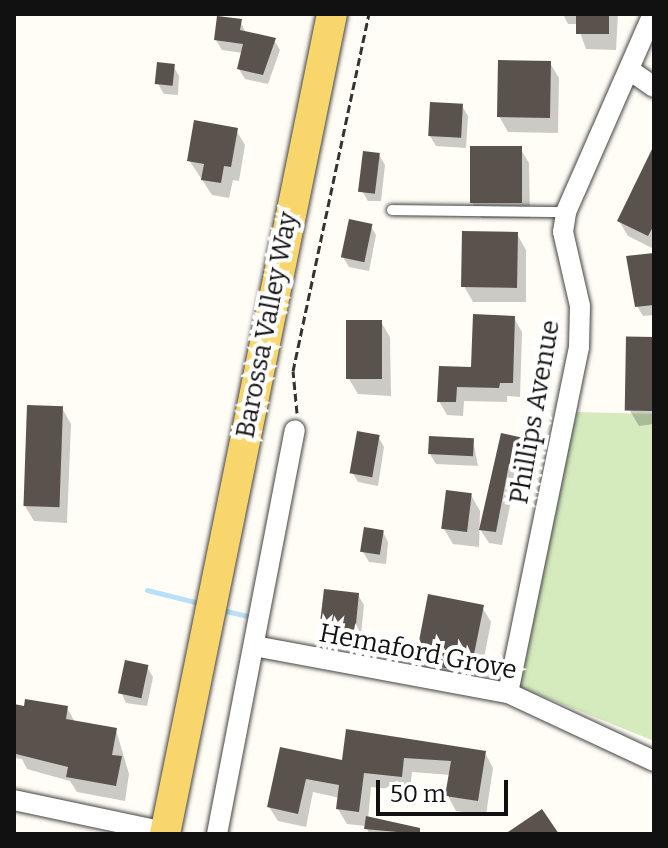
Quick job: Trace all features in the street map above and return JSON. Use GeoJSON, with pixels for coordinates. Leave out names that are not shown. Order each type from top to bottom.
{"type":"FeatureCollection","features":[{"type":"Feature","properties":{"kind":"main road","name":"Barossa Valley Way"},"geometry":{"type":"LineString","coordinates":[[165,833],[332,14]]}},
{"type":"Feature","properties":{"kind":"street","name":"Phillips Avenue"},"geometry":{"type":"LineString","coordinates":[[508,693],[579,347],[580,306],[563,232],[566,212],[631,71],[653,14]]}},
{"type":"Feature","properties":{"kind":"street"},"geometry":{"type":"LineString","coordinates":[[631,71],[654,87]]}},
{"type":"Feature","properties":{"kind":"street"},"geometry":{"type":"LineString","coordinates":[[217,834],[295,430]]}},
{"type":"Feature","properties":{"kind":"street","name":"Hemaford Grove"},"geometry":{"type":"LineString","coordinates":[[254,646],[508,693],[654,761]]}},
{"type":"Feature","properties":{"kind":"street"},"geometry":{"type":"LineString","coordinates":[[14,800],[165,833]]}},
{"type":"Feature","properties":{"kind":"lane"},"geometry":{"type":"LineString","coordinates":[[392,210],[566,212]]}},
{"type":"Feature","properties":{"kind":"path"},"geometry":{"type":"LineString","coordinates":[[295,430],[299,403],[293,371],[369,14]]}},
{"type":"Feature","properties":{"kind":"green space"},"geometry":{"type":"Polygon","coordinates":[[[576,412],[654,414],[654,741],[520,687],[576,412]]]}},
{"type":"Feature","properties":{"kind":"building"},"geometry":{"type":"Polygon","coordinates":[[[576,14],[609,14],[609,34],[576,34],[576,14]]]}},
{"type":"Feature","properties":{"kind":"building"},"geometry":{"type":"Polygon","coordinates":[[[217,16],[242,19],[240,30],[276,38],[263,75],[237,69],[243,44],[214,40],[217,16]]]}},
{"type":"Feature","properties":{"kind":"building"},"geometry":{"type":"Polygon","coordinates":[[[498,60],[551,61],[550,118],[497,117],[498,60]]]}},
{"type":"Feature","properties":{"kind":"building"},"geometry":{"type":"Polygon","coordinates":[[[157,62],[175,64],[173,86],[155,84],[157,62]]]}},
{"type":"Feature","properties":{"kind":"building"},"geometry":{"type":"Polygon","coordinates":[[[430,102],[463,104],[461,138],[428,136],[430,102]]]}},
{"type":"Feature","properties":{"kind":"building"},"geometry":{"type":"Polygon","coordinates":[[[194,120],[238,128],[231,167],[224,166],[221,183],[201,180],[204,164],[187,161],[194,120]]]}},
{"type":"Feature","properties":{"kind":"building"},"geometry":{"type":"Polygon","coordinates":[[[654,145],[654,225],[648,236],[617,221],[654,145]]]}},
{"type":"Feature","properties":{"kind":"building"},"geometry":{"type":"Polygon","coordinates":[[[470,146],[522,146],[522,203],[470,203],[470,146]]]}},
{"type":"Feature","properties":{"kind":"building"},"geometry":{"type":"Polygon","coordinates":[[[363,151],[380,153],[375,194],[358,192],[363,151]]]}},
{"type":"Feature","properties":{"kind":"building"},"geometry":{"type":"Polygon","coordinates":[[[349,219],[372,224],[364,262],[341,257],[349,219]]]}},
{"type":"Feature","properties":{"kind":"building"},"geometry":{"type":"Polygon","coordinates":[[[462,231],[518,232],[517,288],[461,287],[462,231]]]}},
{"type":"Feature","properties":{"kind":"building"},"geometry":{"type":"Polygon","coordinates":[[[654,253],[654,305],[635,307],[626,256],[654,253]]]}},
{"type":"Feature","properties":{"kind":"building"},"geometry":{"type":"Polygon","coordinates":[[[473,314],[515,316],[513,383],[500,383],[499,388],[457,387],[456,402],[437,402],[439,366],[471,367],[473,314]]]}},
{"type":"Feature","properties":{"kind":"building"},"geometry":{"type":"Polygon","coordinates":[[[346,320],[382,320],[382,379],[346,379],[346,320]]]}},
{"type":"Feature","properties":{"kind":"building"},"geometry":{"type":"Polygon","coordinates":[[[626,337],[654,337],[653,411],[625,411],[626,337]]]}},
{"type":"Feature","properties":{"kind":"building"},"geometry":{"type":"Polygon","coordinates":[[[27,405],[63,406],[59,507],[23,506],[27,405]]]}},
{"type":"Feature","properties":{"kind":"building"},"geometry":{"type":"Polygon","coordinates":[[[357,431],[380,435],[372,477],[350,473],[357,431]]]}},
{"type":"Feature","properties":{"kind":"building"},"geometry":{"type":"Polygon","coordinates":[[[501,433],[528,439],[521,467],[509,464],[496,532],[479,530],[501,433]]]}},
{"type":"Feature","properties":{"kind":"building"},"geometry":{"type":"Polygon","coordinates":[[[429,436],[474,438],[473,456],[428,454],[429,436]]]}},
{"type":"Feature","properties":{"kind":"building"},"geometry":{"type":"Polygon","coordinates":[[[446,490],[472,493],[467,532],[441,529],[446,490]]]}},
{"type":"Feature","properties":{"kind":"building"},"geometry":{"type":"Polygon","coordinates":[[[364,527],[384,530],[380,555],[360,552],[364,527]]]}},
{"type":"Feature","properties":{"kind":"building"},"geometry":{"type":"Polygon","coordinates":[[[324,589],[359,593],[355,634],[320,623],[324,589]]]}},
{"type":"Feature","properties":{"kind":"building"},"geometry":{"type":"Polygon","coordinates":[[[428,594],[484,605],[473,659],[459,656],[456,670],[415,662],[428,594]]]}},
{"type":"Feature","properties":{"kind":"building"},"geometry":{"type":"Polygon","coordinates":[[[125,660],[148,665],[141,698],[118,693],[125,660]]]}},
{"type":"Feature","properties":{"kind":"building"},"geometry":{"type":"Polygon","coordinates":[[[25,699],[68,706],[66,719],[117,728],[112,755],[122,756],[116,786],[66,777],[68,767],[16,754],[14,704],[24,706],[25,699]]]}},
{"type":"Feature","properties":{"kind":"building"},"geometry":{"type":"Polygon","coordinates":[[[346,729],[486,751],[478,801],[445,796],[451,761],[404,758],[402,777],[364,773],[359,812],[336,809],[339,785],[306,779],[298,814],[267,807],[280,747],[342,760],[346,729]]]}},
{"type":"Feature","properties":{"kind":"building"},"geometry":{"type":"Polygon","coordinates":[[[542,809],[559,834],[505,834],[542,809]]]}},
{"type":"Feature","properties":{"kind":"building"},"geometry":{"type":"Polygon","coordinates":[[[366,816],[420,828],[420,834],[364,829],[366,816]]]}},
{"type":"Feature","properties":{"kind":"waterway"},"geometry":{"type":"LineString","coordinates":[[147,590],[195,602]]}},
{"type":"Feature","properties":{"kind":"waterway"},"geometry":{"type":"LineString","coordinates":[[226,611],[251,617]]}}]}
